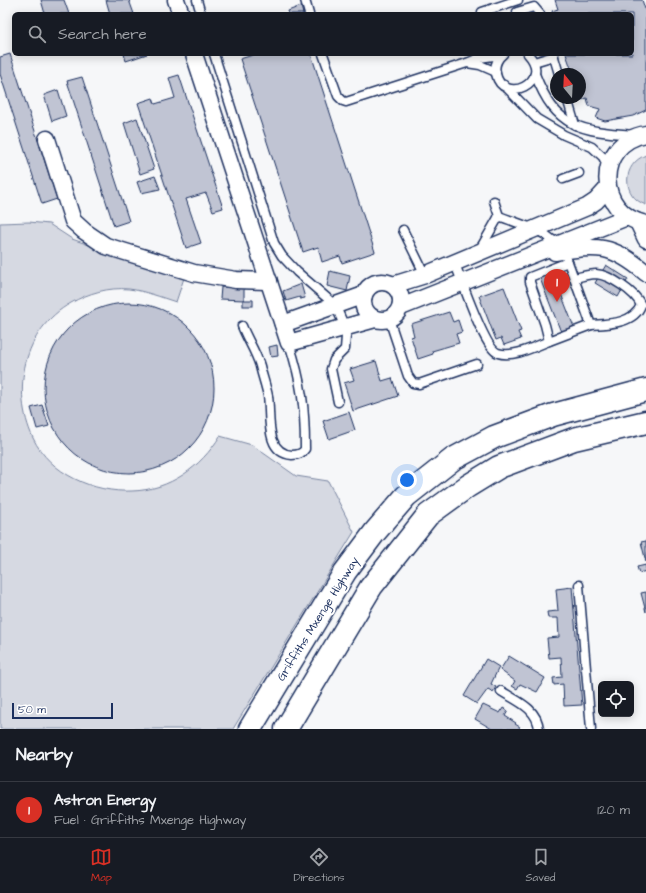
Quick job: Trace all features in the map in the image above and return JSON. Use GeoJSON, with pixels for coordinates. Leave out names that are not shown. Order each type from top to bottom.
{"type":"FeatureCollection","features":[{"type":"Feature","properties":{"kind":"street"},"geometry":{"type":"LineString","coordinates":[[176,0],[180,12]]}},
{"type":"Feature","properties":{"kind":"street"},"geometry":{"type":"LineString","coordinates":[[195,56],[289,344],[344,327],[382,319],[397,314],[401,307],[400,295],[393,285],[385,282],[377,283],[369,287],[364,295],[363,304],[367,313],[382,319]]}},
{"type":"Feature","properties":{"kind":"street"},"geometry":{"type":"LineString","coordinates":[[642,135],[626,142],[618,149],[608,167],[608,188],[611,199],[618,209],[637,221],[646,239]]}},
{"type":"Feature","properties":{"kind":"street"},"geometry":{"type":"LineString","coordinates":[[47,139],[73,221],[84,231],[106,246],[194,273],[236,280],[269,281]]}},
{"type":"Feature","properties":{"kind":"street"},"geometry":{"type":"LineString","coordinates":[[393,285],[425,275],[454,262],[535,231],[587,207],[596,201],[608,188]]}},
{"type":"Feature","properties":{"kind":"street"},"geometry":{"type":"LineString","coordinates":[[564,252],[637,221]]}},
{"type":"Feature","properties":{"kind":"street"},"geometry":{"type":"LineString","coordinates":[[401,307],[463,281],[531,256],[596,247],[612,251],[628,259],[646,273]]}},
{"type":"Feature","properties":{"kind":"street"},"geometry":{"type":"LineString","coordinates":[[283,324],[364,295]]}},
{"type":"Feature","properties":{"kind":"street"},"geometry":{"type":"LineString","coordinates":[[583,408],[646,380]]}},
{"type":"Feature","properties":{"kind":"street","name":"Griffiths Mxenge Highway"},"geometry":{"type":"LineString","coordinates":[[250,729],[345,572],[375,532],[406,496],[453,459],[494,437],[526,424],[646,390]]}},
{"type":"Feature","properties":{"kind":"street"},"geometry":{"type":"LineString","coordinates":[[286,729],[371,587],[428,515],[468,486],[499,468],[574,439],[646,422]]}},
{"type":"Feature","properties":{"kind":"lane"},"geometry":{"type":"LineString","coordinates":[[197,0],[200,12]]}},
{"type":"Feature","properties":{"kind":"lane"},"geometry":{"type":"LineString","coordinates":[[304,0],[308,12]]}},
{"type":"Feature","properties":{"kind":"lane"},"geometry":{"type":"LineString","coordinates":[[482,12],[514,1],[517,12]]}},
{"type":"Feature","properties":{"kind":"lane"},"geometry":{"type":"LineString","coordinates":[[520,12],[534,8],[538,12]]}},
{"type":"Feature","properties":{"kind":"lane"},"geometry":{"type":"LineString","coordinates":[[215,56],[274,243],[282,256],[297,272],[336,305],[344,327],[346,336],[345,349],[334,360],[331,369],[338,402]]}},
{"type":"Feature","properties":{"kind":"lane"},"geometry":{"type":"LineString","coordinates":[[324,56],[340,99],[346,102],[479,58],[494,56]]}},
{"type":"Feature","properties":{"kind":"lane"},"geometry":{"type":"LineString","coordinates":[[501,56],[497,63],[496,72],[504,86],[527,112],[564,135],[592,147],[603,157],[608,167]]}},
{"type":"Feature","properties":{"kind":"lane"},"geometry":{"type":"LineString","coordinates":[[530,56],[534,62],[535,74],[541,89],[552,107],[575,125],[596,132],[642,135]]}},
{"type":"Feature","properties":{"kind":"lane"},"geometry":{"type":"LineString","coordinates":[[534,62],[551,56]]}},
{"type":"Feature","properties":{"kind":"lane"},"geometry":{"type":"LineString","coordinates":[[554,56],[557,68]]}},
{"type":"Feature","properties":{"kind":"lane"},"geometry":{"type":"LineString","coordinates":[[467,63],[480,65],[496,72]]}},
{"type":"Feature","properties":{"kind":"lane"},"geometry":{"type":"LineString","coordinates":[[504,86],[520,89],[529,84],[535,74]]}},
{"type":"Feature","properties":{"kind":"lane"},"geometry":{"type":"LineString","coordinates":[[569,104],[575,125]]}},
{"type":"Feature","properties":{"kind":"lane"},"geometry":{"type":"LineString","coordinates":[[563,179],[579,173]]}},
{"type":"Feature","properties":{"kind":"lane"},"geometry":{"type":"LineString","coordinates":[[478,253],[498,216],[494,201]]}},
{"type":"Feature","properties":{"kind":"lane"},"geometry":{"type":"LineString","coordinates":[[498,216],[549,236],[564,252],[591,325]]}},
{"type":"Feature","properties":{"kind":"lane"},"geometry":{"type":"LineString","coordinates":[[403,230],[425,275]]}},
{"type":"Feature","properties":{"kind":"lane"},"geometry":{"type":"LineString","coordinates":[[549,341],[530,282],[530,277],[564,252]]}},
{"type":"Feature","properties":{"kind":"lane"},"geometry":{"type":"LineString","coordinates":[[454,262],[463,281],[483,334],[491,348],[497,353],[508,355],[591,325],[611,324],[622,321],[635,314],[640,305],[638,299],[631,290],[596,274],[574,278]]}},
{"type":"Feature","properties":{"kind":"lane"},"geometry":{"type":"LineString","coordinates":[[382,319],[408,376],[413,383],[419,384],[477,364]]}},
{"type":"Feature","properties":{"kind":"lane"},"geometry":{"type":"LineString","coordinates":[[242,326],[259,364],[266,389],[272,439],[277,448],[284,454],[297,455],[303,453],[305,449],[304,400],[300,376],[289,344]]}},
{"type":"Feature","properties":{"kind":"lane"},"geometry":{"type":"LineString","coordinates":[[579,585],[591,729]]}},
{"type":"Feature","properties":{"kind":"lane"},"geometry":{"type":"LineString","coordinates":[[501,691],[532,710],[536,716],[538,729]]}},
{"type":"Feature","properties":{"kind":"shaded area"},"geometry":{"type":"Polygon","coordinates":[[[646,155],[646,205],[638,201],[632,195],[628,180],[632,165],[638,159],[646,155]]]}},
{"type":"Feature","properties":{"kind":"shaded area"},"geometry":{"type":"Polygon","coordinates":[[[29,222],[49,224],[72,239],[184,278],[176,302],[135,290],[106,290],[84,296],[71,303],[55,315],[42,329],[32,345],[26,363],[23,381],[23,400],[26,420],[33,438],[50,462],[75,479],[88,485],[118,491],[146,490],[172,481],[194,467],[204,458],[220,436],[252,445],[296,476],[328,481],[354,532],[233,729],[0,729],[0,223],[29,222]]]}},
{"type":"Feature","properties":{"kind":"building"},"geometry":{"type":"Polygon","coordinates":[[[41,0],[64,0],[68,12],[44,12],[41,0]]]}},
{"type":"Feature","properties":{"kind":"building"},"geometry":{"type":"Polygon","coordinates":[[[106,0],[129,0],[133,12],[109,12],[106,0]]]}},
{"type":"Feature","properties":{"kind":"building"},"geometry":{"type":"Polygon","coordinates":[[[555,0],[642,0],[646,12],[646,110],[633,116],[605,121],[596,118],[600,109],[589,106],[586,98],[586,68],[571,68],[567,56],[634,56],[634,12],[552,11],[558,9],[555,0]]]}},
{"type":"Feature","properties":{"kind":"building"},"geometry":{"type":"Polygon","coordinates":[[[301,6],[302,12],[288,12],[301,6]]]}},
{"type":"Feature","properties":{"kind":"building"},"geometry":{"type":"Polygon","coordinates":[[[10,54],[57,199],[42,204],[0,74],[0,57],[10,54]]]}},
{"type":"Feature","properties":{"kind":"building"},"geometry":{"type":"Polygon","coordinates":[[[125,56],[141,56],[126,61],[125,56]]]}},
{"type":"Feature","properties":{"kind":"building"},"geometry":{"type":"Polygon","coordinates":[[[250,56],[312,56],[375,252],[342,263],[340,256],[322,262],[318,247],[303,252],[240,59],[250,56]]]}},
{"type":"Feature","properties":{"kind":"building"},"geometry":{"type":"Polygon","coordinates":[[[179,75],[223,208],[213,211],[206,193],[186,199],[201,243],[186,248],[138,103],[153,98],[155,104],[175,98],[169,78],[179,75]]]}},
{"type":"Feature","properties":{"kind":"building"},"geometry":{"type":"Polygon","coordinates":[[[82,77],[129,221],[114,226],[67,81],[82,77]]]}},
{"type":"Feature","properties":{"kind":"building"},"geometry":{"type":"Polygon","coordinates":[[[58,90],[66,116],[52,121],[44,95],[58,90]]]}},
{"type":"Feature","properties":{"kind":"building"},"geometry":{"type":"Polygon","coordinates":[[[137,118],[154,169],[140,174],[124,123],[137,118]]]}},
{"type":"Feature","properties":{"kind":"building"},"geometry":{"type":"Polygon","coordinates":[[[155,176],[160,189],[141,193],[137,182],[155,176]]]}},
{"type":"Feature","properties":{"kind":"building"},"geometry":{"type":"Polygon","coordinates":[[[606,265],[628,279],[618,297],[595,283],[606,265]]]}},
{"type":"Feature","properties":{"kind":"building"},"geometry":{"type":"Polygon","coordinates":[[[330,271],[350,276],[347,291],[327,286],[330,271]]]}},
{"type":"Feature","properties":{"kind":"building"},"geometry":{"type":"Polygon","coordinates":[[[552,271],[574,327],[561,332],[539,276],[552,271]]]}},
{"type":"Feature","properties":{"kind":"building"},"geometry":{"type":"Polygon","coordinates":[[[301,284],[305,298],[300,299],[300,297],[286,301],[283,291],[301,284]]]}},
{"type":"Feature","properties":{"kind":"building"},"geometry":{"type":"Polygon","coordinates":[[[221,287],[244,288],[244,300],[220,299],[221,287]]]}},
{"type":"Feature","properties":{"kind":"building"},"geometry":{"type":"Polygon","coordinates":[[[504,287],[521,331],[518,332],[521,339],[504,345],[501,338],[496,340],[479,296],[504,287]]]}},
{"type":"Feature","properties":{"kind":"building"},"geometry":{"type":"Polygon","coordinates":[[[243,300],[253,300],[253,306],[243,306],[243,300]]]}},
{"type":"Feature","properties":{"kind":"building"},"geometry":{"type":"Polygon","coordinates":[[[121,303],[137,303],[162,309],[183,322],[195,334],[208,355],[214,380],[214,396],[208,421],[195,442],[183,454],[162,467],[137,473],[121,473],[96,467],[75,454],[63,442],[50,421],[44,396],[44,380],[50,355],[63,334],[75,322],[96,309],[121,303]]]}},
{"type":"Feature","properties":{"kind":"building"},"geometry":{"type":"Polygon","coordinates":[[[449,312],[453,322],[458,320],[462,332],[456,334],[459,343],[432,351],[433,354],[418,359],[411,337],[414,336],[411,324],[449,312]]]}},
{"type":"Feature","properties":{"kind":"building"},"geometry":{"type":"Polygon","coordinates":[[[277,345],[278,356],[271,357],[269,347],[277,345]]]}},
{"type":"Feature","properties":{"kind":"building"},"geometry":{"type":"Polygon","coordinates":[[[376,361],[382,381],[392,378],[398,396],[353,411],[344,383],[354,380],[350,369],[376,361]]]}},
{"type":"Feature","properties":{"kind":"building"},"geometry":{"type":"Polygon","coordinates":[[[42,405],[49,426],[37,429],[31,408],[42,405]]]}},
{"type":"Feature","properties":{"kind":"building"},"geometry":{"type":"Polygon","coordinates":[[[349,412],[355,430],[329,439],[323,421],[349,412]]]}},
{"type":"Feature","properties":{"kind":"building"},"geometry":{"type":"Polygon","coordinates":[[[646,541],[646,562],[641,542],[646,541]]]}},
{"type":"Feature","properties":{"kind":"building"},"geometry":{"type":"Polygon","coordinates":[[[646,565],[646,571],[639,573],[637,567],[646,565]]]}},
{"type":"Feature","properties":{"kind":"building"},"geometry":{"type":"Polygon","coordinates":[[[572,587],[582,705],[564,706],[563,684],[554,685],[553,678],[562,677],[561,657],[549,658],[547,638],[559,637],[558,618],[548,618],[547,612],[558,611],[556,589],[572,587]]]}},
{"type":"Feature","properties":{"kind":"building"},"geometry":{"type":"Polygon","coordinates":[[[646,592],[646,612],[641,593],[646,592]]]}},
{"type":"Feature","properties":{"kind":"building"},"geometry":{"type":"Polygon","coordinates":[[[509,656],[545,678],[537,692],[520,684],[517,689],[512,686],[515,681],[500,670],[509,656]]]}},
{"type":"Feature","properties":{"kind":"building"},"geometry":{"type":"Polygon","coordinates":[[[486,659],[499,667],[491,684],[496,687],[493,692],[488,689],[477,704],[464,696],[486,659]]]}},
{"type":"Feature","properties":{"kind":"building"},"geometry":{"type":"Polygon","coordinates":[[[483,705],[500,713],[503,708],[508,711],[505,716],[520,727],[518,729],[492,729],[475,719],[483,705]]]}},
{"type":"Feature","properties":{"kind":"place","name":"Astron Energy"},"geometry":{"type":"Point","coordinates":[557,302]}}]}
